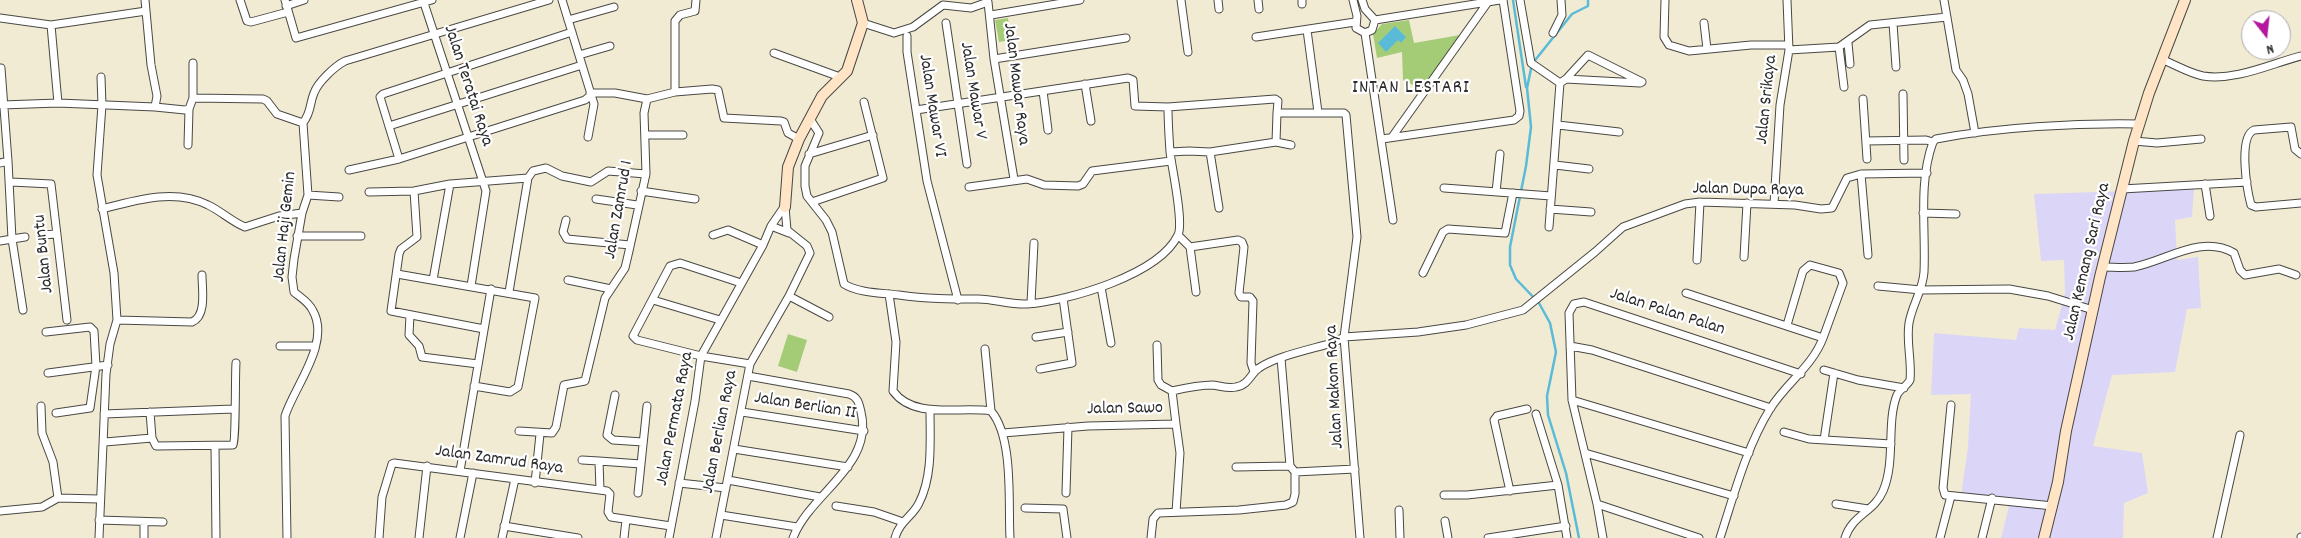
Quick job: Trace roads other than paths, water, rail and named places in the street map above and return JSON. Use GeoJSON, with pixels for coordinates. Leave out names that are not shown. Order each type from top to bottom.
{"type":"FeatureCollection","features":[{"type":"Feature","properties":{"kind":"main road"},"geometry":{"type":"LineString","coordinates":[[784,207],[788,167],[799,139],[822,96],[847,71],[863,23],[858,0]]}},
{"type":"Feature","properties":{"kind":"main road","name":"Jalan Kemang Sari Raya"},"geometry":{"type":"LineString","coordinates":[[2044,538],[2053,506],[2093,310],[2134,141],[2149,93],[2185,0]]}},
{"type":"Feature","properties":{"kind":"street"},"geometry":{"type":"LineString","coordinates":[[145,0],[151,65],[157,96],[155,107]]}},
{"type":"Feature","properties":{"kind":"street"},"geometry":{"type":"LineString","coordinates":[[240,0],[247,21],[251,22],[304,0]]}},
{"type":"Feature","properties":{"kind":"street"},"geometry":{"type":"LineString","coordinates":[[434,34],[549,0]]}},
{"type":"Feature","properties":{"kind":"street"},"geometry":{"type":"LineString","coordinates":[[562,0],[594,104],[588,137]]}},
{"type":"Feature","properties":{"kind":"street"},"geometry":{"type":"LineString","coordinates":[[675,92],[675,21],[680,15],[695,11],[696,0]]}},
{"type":"Feature","properties":{"kind":"street","name":"Jalan Mawar Raya"},"geometry":{"type":"LineString","coordinates":[[1014,180],[989,19],[991,15],[1044,3],[1080,0]]}},
{"type":"Feature","properties":{"kind":"street"},"geometry":{"type":"LineString","coordinates":[[1181,0],[1188,52]]}},
{"type":"Feature","properties":{"kind":"street"},"geometry":{"type":"LineString","coordinates":[[1218,0],[1219,9]]}},
{"type":"Feature","properties":{"kind":"street"},"geometry":{"type":"LineString","coordinates":[[1258,0],[1259,8]]}},
{"type":"Feature","properties":{"kind":"street"},"geometry":{"type":"LineString","coordinates":[[1362,0],[1365,9],[1375,20]]}},
{"type":"Feature","properties":{"kind":"street"},"geometry":{"type":"LineString","coordinates":[[1375,20],[1502,0],[1520,111],[1518,118],[1514,120],[1382,139]]}},
{"type":"Feature","properties":{"kind":"street"},"geometry":{"type":"LineString","coordinates":[[1520,0],[1531,63],[1544,74],[1563,81],[1642,82],[1588,55],[1563,81],[1549,227]]}},
{"type":"Feature","properties":{"kind":"street"},"geometry":{"type":"LineString","coordinates":[[1553,33],[1562,15],[1561,0]]}},
{"type":"Feature","properties":{"kind":"street"},"geometry":{"type":"LineString","coordinates":[[1665,0],[1664,37],[1669,45],[1689,51],[1751,45],[1839,47],[1848,43],[1870,25],[1947,17]]}},
{"type":"Feature","properties":{"kind":"street","name":"Jalan Srikaya"},"geometry":{"type":"LineString","coordinates":[[1774,204],[1780,105],[1789,47],[1787,0]]}},
{"type":"Feature","properties":{"kind":"street"},"geometry":{"type":"LineString","coordinates":[[1944,0],[1956,70],[1963,80],[1968,94],[1975,134]]}},
{"type":"Feature","properties":{"kind":"street"},"geometry":{"type":"LineString","coordinates":[[286,6],[296,38],[426,1]]}},
{"type":"Feature","properties":{"kind":"street","name":"Jalan Teratai Raya"},"geometry":{"type":"LineString","coordinates":[[426,1],[446,72],[484,181]]}},
{"type":"Feature","properties":{"kind":"street"},"geometry":{"type":"LineString","coordinates":[[863,23],[894,33],[913,27],[943,5],[971,8],[986,2],[988,2],[991,15]]}},
{"type":"Feature","properties":{"kind":"street"},"geometry":{"type":"LineString","coordinates":[[1354,2],[1357,16],[1355,22],[1358,30],[1365,33],[1372,30],[1375,20]]}},
{"type":"Feature","properties":{"kind":"street"},"geometry":{"type":"LineString","coordinates":[[1344,24],[1352,15],[1354,2]]}},
{"type":"Feature","properties":{"kind":"street"},"geometry":{"type":"LineString","coordinates":[[1392,137],[1488,2]]}},
{"type":"Feature","properties":{"kind":"street"},"geometry":{"type":"LineString","coordinates":[[568,20],[614,7]]}},
{"type":"Feature","properties":{"kind":"street"},"geometry":{"type":"LineString","coordinates":[[0,18],[51,25],[146,11]]}},
{"type":"Feature","properties":{"kind":"street","name":"Jalan Mawar V"},"geometry":{"type":"LineString","coordinates":[[946,22],[967,164]]}},
{"type":"Feature","properties":{"kind":"street"},"geometry":{"type":"LineString","coordinates":[[1256,37],[1355,22]]}},
{"type":"Feature","properties":{"kind":"street"},"geometry":{"type":"LineString","coordinates":[[1893,22],[1896,67]]}},
{"type":"Feature","properties":{"kind":"street"},"geometry":{"type":"LineString","coordinates":[[1704,23],[1708,50]]}},
{"type":"Feature","properties":{"kind":"street"},"geometry":{"type":"LineString","coordinates":[[51,25],[58,103]]}},
{"type":"Feature","properties":{"kind":"street"},"geometry":{"type":"LineString","coordinates":[[1277,113],[1318,112],[1307,30]]}},
{"type":"Feature","properties":{"kind":"street"},"geometry":{"type":"LineString","coordinates":[[399,159],[380,97],[383,94],[572,32]]}},
{"type":"Feature","properties":{"kind":"street"},"geometry":{"type":"LineString","coordinates":[[1365,33],[1393,220]]}},
{"type":"Feature","properties":{"kind":"street","name":"Jalan Haji Gemin"},"geometry":{"type":"LineString","coordinates":[[287,538],[285,416],[289,404],[300,388],[309,369],[315,346],[317,318],[312,309],[292,288],[298,236],[302,213],[308,195],[303,123],[310,114],[314,92],[338,65],[434,34]]}},
{"type":"Feature","properties":{"kind":"street","name":"Jalan Mawar VI"},"geometry":{"type":"LineString","coordinates":[[907,36],[907,52],[927,181],[958,300]]}},
{"type":"Feature","properties":{"kind":"street"},"geometry":{"type":"LineString","coordinates":[[994,59],[1126,38]]}},
{"type":"Feature","properties":{"kind":"street"},"geometry":{"type":"LineString","coordinates":[[1848,43],[1850,64]]}},
{"type":"Feature","properties":{"kind":"street"},"geometry":{"type":"LineString","coordinates":[[579,55],[610,46]]}},
{"type":"Feature","properties":{"kind":"street"},"geometry":{"type":"LineString","coordinates":[[1839,47],[1844,87]]}},
{"type":"Feature","properties":{"kind":"street"},"geometry":{"type":"LineString","coordinates":[[774,53],[840,77]]}},
{"type":"Feature","properties":{"kind":"street"},"geometry":{"type":"LineString","coordinates":[[2163,60],[2201,76],[2216,77],[2247,72],[2301,56]]}},
{"type":"Feature","properties":{"kind":"street"},"geometry":{"type":"LineString","coordinates":[[188,145],[190,108],[193,98],[193,63]]}},
{"type":"Feature","properties":{"kind":"street"},"geometry":{"type":"LineString","coordinates":[[389,126],[582,65]]}},
{"type":"Feature","properties":{"kind":"street"},"geometry":{"type":"LineString","coordinates":[[1,68],[2,104],[11,182],[12,239],[23,310]]}},
{"type":"Feature","properties":{"kind":"street"},"geometry":{"type":"LineString","coordinates":[[98,538],[99,499],[105,442],[103,409],[108,365],[117,320],[114,273],[96,175],[102,105],[101,77]]}},
{"type":"Feature","properties":{"kind":"street"},"geometry":{"type":"LineString","coordinates":[[916,110],[1128,78],[1134,80],[1135,106],[1168,107],[1275,99],[1278,101],[1276,142]]}},
{"type":"Feature","properties":{"kind":"street"},"geometry":{"type":"LineString","coordinates":[[1085,84],[1091,121]]}},
{"type":"Feature","properties":{"kind":"street"},"geometry":{"type":"LineString","coordinates":[[349,170],[399,159],[468,138],[584,100],[591,94],[615,92],[647,99],[696,88],[718,90],[724,118],[781,121],[784,122],[788,133],[799,139]]}},
{"type":"Feature","properties":{"kind":"street"},"geometry":{"type":"LineString","coordinates":[[1043,91],[1048,130]]}},
{"type":"Feature","properties":{"kind":"street"},"geometry":{"type":"LineString","coordinates":[[1903,94],[1904,160]]}},
{"type":"Feature","properties":{"kind":"street"},"geometry":{"type":"LineString","coordinates":[[193,98],[263,99],[277,114],[303,123]]}},
{"type":"Feature","properties":{"kind":"street","name":"Jalan Zamrud 1"},"geometry":{"type":"LineString","coordinates":[[540,434],[552,434],[555,430],[564,385],[585,382],[605,298],[625,268],[640,191],[646,174],[644,103],[647,99]]}},
{"type":"Feature","properties":{"kind":"street"},"geometry":{"type":"LineString","coordinates":[[1863,99],[1867,159]]}},
{"type":"Feature","properties":{"kind":"street"},"geometry":{"type":"LineString","coordinates":[[812,202],[883,178],[864,102]]}},
{"type":"Feature","properties":{"kind":"street"},"geometry":{"type":"LineString","coordinates":[[2,104],[58,103],[185,110],[190,108]]}},
{"type":"Feature","properties":{"kind":"street"},"geometry":{"type":"LineString","coordinates":[[810,119],[818,133],[805,166],[807,196],[826,220],[832,232],[844,284],[889,294],[958,300],[978,299],[1031,303],[1063,298],[1130,276],[1166,250],[1178,235],[1179,222],[1170,152],[1168,107]]}},
{"type":"Feature","properties":{"kind":"street","name":"Jalan Makom Raya"},"geometry":{"type":"LineString","coordinates":[[1318,112],[1344,112],[1346,115],[1357,238],[1344,337],[1360,538]]}},
{"type":"Feature","properties":{"kind":"street"},"geometry":{"type":"LineString","coordinates":[[1866,141],[1929,141],[1945,137],[2097,123],[2139,124]]}},
{"type":"Feature","properties":{"kind":"street"},"geometry":{"type":"LineString","coordinates":[[1558,125],[1619,132]]}},
{"type":"Feature","properties":{"kind":"street"},"geometry":{"type":"LineString","coordinates":[[2301,154],[2295,150],[2291,127],[2249,132],[2246,139],[2247,182],[2251,205],[2256,207],[2301,204]]}},
{"type":"Feature","properties":{"kind":"street"},"geometry":{"type":"LineString","coordinates":[[646,135],[683,135]]}},
{"type":"Feature","properties":{"kind":"street"},"geometry":{"type":"LineString","coordinates":[[810,154],[873,136]]}},
{"type":"Feature","properties":{"kind":"street"},"geometry":{"type":"LineString","coordinates":[[2134,141],[2157,142],[2201,139]]}},
{"type":"Feature","properties":{"kind":"street"},"geometry":{"type":"LineString","coordinates":[[1845,538],[1853,520],[1878,501],[1884,489],[1898,393],[1904,388],[1910,375],[1909,322],[1922,290],[1924,272],[1924,213],[1929,141]]}},
{"type":"Feature","properties":{"kind":"street"},"geometry":{"type":"LineString","coordinates":[[1170,152],[1188,150],[1210,152],[1276,142],[1292,144]]}},
{"type":"Feature","properties":{"kind":"street"},"geometry":{"type":"LineString","coordinates":[[1210,152],[1219,208]]}},
{"type":"Feature","properties":{"kind":"street"},"geometry":{"type":"LineString","coordinates":[[1496,192],[1500,154]]}},
{"type":"Feature","properties":{"kind":"street"},"geometry":{"type":"LineString","coordinates":[[0,163],[8,161]]}},
{"type":"Feature","properties":{"kind":"street"},"geometry":{"type":"LineString","coordinates":[[969,187],[1014,180],[1035,180],[1044,185],[1078,186],[1083,184],[1092,171],[1172,161]]}},
{"type":"Feature","properties":{"kind":"street"},"geometry":{"type":"LineString","coordinates":[[1555,165],[1589,169]]}},
{"type":"Feature","properties":{"kind":"street"},"geometry":{"type":"LineString","coordinates":[[509,292],[528,178],[534,171],[546,168],[562,176],[591,182],[603,172],[608,171],[646,174]]}},
{"type":"Feature","properties":{"kind":"street"},"geometry":{"type":"LineString","coordinates":[[1868,255],[1860,174],[1927,173]]}},
{"type":"Feature","properties":{"kind":"street","name":"Jalan Dupa Raya"},"geometry":{"type":"LineString","coordinates":[[1344,337],[1418,332],[1466,325],[1523,310],[1623,227],[1685,204],[1700,202],[1832,208],[1837,203],[1844,180],[1860,174]]}},
{"type":"Feature","properties":{"kind":"street"},"geometry":{"type":"LineString","coordinates":[[370,192],[414,191],[450,184],[528,178]]}},
{"type":"Feature","properties":{"kind":"street"},"geometry":{"type":"LineString","coordinates":[[471,286],[486,191],[484,181]]}},
{"type":"Feature","properties":{"kind":"street","name":"Jalan Buntu"},"geometry":{"type":"LineString","coordinates":[[11,182],[52,184],[66,320]]}},
{"type":"Feature","properties":{"kind":"street"},"geometry":{"type":"LineString","coordinates":[[2122,189],[2247,182]]}},
{"type":"Feature","properties":{"kind":"street"},"geometry":{"type":"LineString","coordinates":[[433,280],[450,184]]}},
{"type":"Feature","properties":{"kind":"street"},"geometry":{"type":"LineString","coordinates":[[2205,184],[2210,216]]}},
{"type":"Feature","properties":{"kind":"street"},"geometry":{"type":"LineString","coordinates":[[1444,188],[1551,196]]}},
{"type":"Feature","properties":{"kind":"street"},"geometry":{"type":"LineString","coordinates":[[414,191],[417,237],[401,249],[391,311],[484,329]]}},
{"type":"Feature","properties":{"kind":"street"},"geometry":{"type":"LineString","coordinates":[[640,191],[695,199]]}},
{"type":"Feature","properties":{"kind":"street"},"geometry":{"type":"LineString","coordinates":[[1423,273],[1446,230],[1505,233],[1515,193]]}},
{"type":"Feature","properties":{"kind":"street"},"geometry":{"type":"LineString","coordinates":[[308,195],[340,196]]}},
{"type":"Feature","properties":{"kind":"street"},"geometry":{"type":"LineString","coordinates":[[102,209],[168,196],[191,197],[209,205],[245,227],[280,216],[302,213]]}},
{"type":"Feature","properties":{"kind":"street"},"geometry":{"type":"LineString","coordinates":[[596,199],[637,205]]}},
{"type":"Feature","properties":{"kind":"street"},"geometry":{"type":"LineString","coordinates":[[1697,260],[1700,202]]}},
{"type":"Feature","properties":{"kind":"street"},"geometry":{"type":"LineString","coordinates":[[1744,257],[1747,203]]}},
{"type":"Feature","properties":{"kind":"street","name":"Jalan Permata Raya"},"geometry":{"type":"LineString","coordinates":[[669,538],[701,356],[764,244],[771,226],[784,207]]}},
{"type":"Feature","properties":{"kind":"street","name":"Jalan Berlian Raya"},"geometry":{"type":"LineString","coordinates":[[716,538],[750,364],[789,296],[810,254],[807,246],[786,226],[784,207]]}},
{"type":"Feature","properties":{"kind":"street"},"geometry":{"type":"LineString","coordinates":[[1550,209],[1591,212]]}},
{"type":"Feature","properties":{"kind":"street"},"geometry":{"type":"LineString","coordinates":[[1924,213],[1956,214]]}},
{"type":"Feature","properties":{"kind":"street"},"geometry":{"type":"LineString","coordinates":[[566,220],[563,232],[567,239],[630,245]]}},
{"type":"Feature","properties":{"kind":"street"},"geometry":{"type":"LineString","coordinates":[[771,226],[793,234]]}},
{"type":"Feature","properties":{"kind":"street"},"geometry":{"type":"LineString","coordinates":[[712,235],[728,230],[764,244]]}},
{"type":"Feature","properties":{"kind":"street"},"geometry":{"type":"LineString","coordinates":[[41,235],[58,234]]}},
{"type":"Feature","properties":{"kind":"street"},"geometry":{"type":"LineString","coordinates":[[1178,235],[1190,247],[1196,292]]}},
{"type":"Feature","properties":{"kind":"street"},"geometry":{"type":"LineString","coordinates":[[298,236],[361,236]]}},
{"type":"Feature","properties":{"kind":"street"},"geometry":{"type":"LineString","coordinates":[[0,241],[25,237]]}},
{"type":"Feature","properties":{"kind":"street"},"geometry":{"type":"LineString","coordinates":[[1190,247],[1238,240],[1242,242],[1244,247],[1239,292],[1241,297],[1250,297],[1253,301],[1251,363],[1254,372]]}},
{"type":"Feature","properties":{"kind":"street"},"geometry":{"type":"LineString","coordinates":[[1031,303],[1034,243]]}},
{"type":"Feature","properties":{"kind":"street"},"geometry":{"type":"LineString","coordinates":[[2103,267],[2134,266],[2189,248],[2214,247],[2234,254],[2240,270],[2245,274],[2284,270],[2296,275]]}},
{"type":"Feature","properties":{"kind":"street"},"geometry":{"type":"LineString","coordinates":[[741,283],[680,262],[670,266],[633,336],[638,340],[701,356],[750,364]]}},
{"type":"Feature","properties":{"kind":"street"},"geometry":{"type":"LineString","coordinates":[[1720,538],[1749,453],[1771,408],[1801,374],[1823,338],[1842,282],[1838,273],[1810,265],[1806,267],[1803,271],[1787,324]]}},
{"type":"Feature","properties":{"kind":"street"},"geometry":{"type":"LineString","coordinates":[[117,320],[192,322],[197,320],[201,314],[202,274]]}},
{"type":"Feature","properties":{"kind":"street"},"geometry":{"type":"LineString","coordinates":[[397,274],[535,298],[518,387],[510,392],[474,386]]}},
{"type":"Feature","properties":{"kind":"street"},"geometry":{"type":"LineString","coordinates":[[568,280],[612,289]]}},
{"type":"Feature","properties":{"kind":"street"},"geometry":{"type":"LineString","coordinates":[[1878,286],[1922,290],[2009,290],[2048,296],[2093,310]]}},
{"type":"Feature","properties":{"kind":"street"},"geometry":{"type":"LineString","coordinates":[[1101,287],[1111,343]]}},
{"type":"Feature","properties":{"kind":"street"},"geometry":{"type":"LineString","coordinates":[[460,470],[491,289]]}},
{"type":"Feature","properties":{"kind":"street"},"geometry":{"type":"LineString","coordinates":[[1686,293],[1787,324],[1823,338]]}},
{"type":"Feature","properties":{"kind":"street"},"geometry":{"type":"LineString","coordinates":[[889,294],[896,342],[893,391],[902,401],[930,410],[991,410]]}},
{"type":"Feature","properties":{"kind":"street"},"geometry":{"type":"LineString","coordinates":[[789,296],[829,317]]}},
{"type":"Feature","properties":{"kind":"street"},"geometry":{"type":"LineString","coordinates":[[1040,369],[1072,363],[1063,298]]}},
{"type":"Feature","properties":{"kind":"street"},"geometry":{"type":"LineString","coordinates":[[653,300],[720,320]]}},
{"type":"Feature","properties":{"kind":"street","name":"Jalan Palan Palan"},"geometry":{"type":"LineString","coordinates":[[1603,538],[1597,504],[1572,400],[1570,310],[1577,302],[1584,302],[1801,374]]}},
{"type":"Feature","properties":{"kind":"street"},"geometry":{"type":"LineString","coordinates":[[410,315],[409,335],[419,346],[422,357],[478,364]]}},
{"type":"Feature","properties":{"kind":"street"},"geometry":{"type":"LineString","coordinates":[[46,332],[92,328],[96,366],[90,408],[56,414]]}},
{"type":"Feature","properties":{"kind":"street"},"geometry":{"type":"LineString","coordinates":[[1036,337],[1068,332]]}},
{"type":"Feature","properties":{"kind":"street","name":"Jalan Sawo"},"geometry":{"type":"LineString","coordinates":[[1003,433],[1068,427],[1176,424],[1172,391],[1188,387],[1236,387],[1250,380],[1254,372],[1265,364],[1335,342],[1344,337]]}},
{"type":"Feature","properties":{"kind":"street"},"geometry":{"type":"LineString","coordinates":[[1157,345],[1158,380],[1161,385],[1172,391]]}},
{"type":"Feature","properties":{"kind":"street"},"geometry":{"type":"LineString","coordinates":[[280,346],[315,346]]}},
{"type":"Feature","properties":{"kind":"street"},"geometry":{"type":"LineString","coordinates":[[1570,346],[1592,350],[1771,408]]}},
{"type":"Feature","properties":{"kind":"street"},"geometry":{"type":"LineString","coordinates":[[985,349],[991,410],[998,419],[1003,433],[1007,469],[1010,538]]}},
{"type":"Feature","properties":{"kind":"street"},"geometry":{"type":"LineString","coordinates":[[1151,538],[1154,515],[1286,505],[1293,502],[1295,494],[1282,358]]}},
{"type":"Feature","properties":{"kind":"street"},"geometry":{"type":"LineString","coordinates":[[150,412],[152,438],[154,444],[158,447],[215,446],[235,443],[236,363]]}},
{"type":"Feature","properties":{"kind":"street"},"geometry":{"type":"LineString","coordinates":[[48,373],[108,365]]}},
{"type":"Feature","properties":{"kind":"street"},"geometry":{"type":"LineString","coordinates":[[1824,370],[1904,388]]}},
{"type":"Feature","properties":{"kind":"street"},"geometry":{"type":"LineString","coordinates":[[1824,440],[1834,373]]}},
{"type":"Feature","properties":{"kind":"street"},"geometry":{"type":"LineString","coordinates":[[748,376],[849,394],[858,399],[864,431],[856,453],[848,468],[820,497],[797,527],[793,538]]}},
{"type":"Feature","properties":{"kind":"street"},"geometry":{"type":"LineString","coordinates":[[614,395],[607,435],[613,440],[643,442]]}},
{"type":"Feature","properties":{"kind":"street"},"geometry":{"type":"LineString","coordinates":[[1572,400],[1749,453]]}},
{"type":"Feature","properties":{"kind":"street"},"geometry":{"type":"LineString","coordinates":[[1951,405],[1943,492],[1945,495],[1992,498],[2053,506]]}},
{"type":"Feature","properties":{"kind":"street"},"geometry":{"type":"LineString","coordinates":[[41,406],[42,434],[53,462],[58,498]]}},
{"type":"Feature","properties":{"kind":"street"},"geometry":{"type":"LineString","coordinates":[[638,493],[647,406]]}},
{"type":"Feature","properties":{"kind":"street"},"geometry":{"type":"LineString","coordinates":[[103,409],[150,412],[234,409]]}},
{"type":"Feature","properties":{"kind":"street"},"geometry":{"type":"LineString","coordinates":[[1510,491],[1494,420],[1497,416],[1527,409]]}},
{"type":"Feature","properties":{"kind":"street"},"geometry":{"type":"LineString","coordinates":[[895,538],[903,522],[918,505],[922,495],[929,460],[930,410]]}},
{"type":"Feature","properties":{"kind":"street","name":"Jalan Berlian II"},"geometry":{"type":"LineString","coordinates":[[742,412],[864,431]]}},
{"type":"Feature","properties":{"kind":"street"},"geometry":{"type":"LineString","coordinates":[[1536,414],[1558,485],[1567,538]]}},
{"type":"Feature","properties":{"kind":"street"},"geometry":{"type":"LineString","coordinates":[[1176,424],[1180,452],[1176,512]]}},
{"type":"Feature","properties":{"kind":"street"},"geometry":{"type":"LineString","coordinates":[[1066,493],[1068,427]]}},
{"type":"Feature","properties":{"kind":"street"},"geometry":{"type":"LineString","coordinates":[[519,432],[540,434],[535,483]]}},
{"type":"Feature","properties":{"kind":"street"},"geometry":{"type":"LineString","coordinates":[[1784,432],[1809,439],[1891,444]]}},
{"type":"Feature","properties":{"kind":"street"},"geometry":{"type":"LineString","coordinates":[[2217,538],[2240,435]]}},
{"type":"Feature","properties":{"kind":"street"},"geometry":{"type":"LineString","coordinates":[[105,442],[152,438]]}},
{"type":"Feature","properties":{"kind":"street"},"geometry":{"type":"LineString","coordinates":[[215,446],[216,538]]}},
{"type":"Feature","properties":{"kind":"street"},"geometry":{"type":"LineString","coordinates":[[734,450],[848,468]]}},
{"type":"Feature","properties":{"kind":"street"},"geometry":{"type":"LineString","coordinates":[[1585,453],[1734,496]]}},
{"type":"Feature","properties":{"kind":"street"},"geometry":{"type":"LineString","coordinates":[[582,460],[641,464]]}},
{"type":"Feature","properties":{"kind":"street"},"geometry":{"type":"LineString","coordinates":[[599,461],[600,490],[607,491],[610,494],[609,515],[626,520],[671,526]]}},
{"type":"Feature","properties":{"kind":"street","name":"Jalan Zamrud Raya"},"geometry":{"type":"LineString","coordinates":[[379,538],[382,497],[392,464],[394,463],[460,470],[535,483],[600,490]]}},
{"type":"Feature","properties":{"kind":"street"},"geometry":{"type":"LineString","coordinates":[[418,538],[427,466]]}},
{"type":"Feature","properties":{"kind":"street"},"geometry":{"type":"LineString","coordinates":[[1236,468],[1355,469]]}},
{"type":"Feature","properties":{"kind":"street"},"geometry":{"type":"LineString","coordinates":[[460,538],[473,473]]}},
{"type":"Feature","properties":{"kind":"street"},"geometry":{"type":"LineString","coordinates":[[502,538],[514,479]]}},
{"type":"Feature","properties":{"kind":"street"},"geometry":{"type":"LineString","coordinates":[[728,480],[820,497]]}},
{"type":"Feature","properties":{"kind":"street"},"geometry":{"type":"LineString","coordinates":[[679,483],[726,488]]}},
{"type":"Feature","properties":{"kind":"street"},"geometry":{"type":"LineString","coordinates":[[1444,495],[1510,491],[1558,485]]}},
{"type":"Feature","properties":{"kind":"street"},"geometry":{"type":"LineString","coordinates":[[1940,538],[1951,496]]}},
{"type":"Feature","properties":{"kind":"street"},"geometry":{"type":"LineString","coordinates":[[0,511],[42,508],[58,498],[99,499]]}},
{"type":"Feature","properties":{"kind":"street"},"geometry":{"type":"LineString","coordinates":[[1982,538],[1992,498]]}},
{"type":"Feature","properties":{"kind":"street"},"geometry":{"type":"LineString","coordinates":[[1597,504],[1699,538]]}},
{"type":"Feature","properties":{"kind":"street"},"geometry":{"type":"LineString","coordinates":[[1836,504],[1868,509]]}},
{"type":"Feature","properties":{"kind":"street"},"geometry":{"type":"LineString","coordinates":[[836,506],[874,512],[903,522]]}},
{"type":"Feature","properties":{"kind":"street"},"geometry":{"type":"LineString","coordinates":[[1025,508],[1063,509],[1067,538]]}},
{"type":"Feature","properties":{"kind":"street"},"geometry":{"type":"LineString","coordinates":[[1399,510],[1400,538]]}},
{"type":"Feature","properties":{"kind":"street"},"geometry":{"type":"LineString","coordinates":[[721,515],[797,527]]}},
{"type":"Feature","properties":{"kind":"street"},"geometry":{"type":"LineString","coordinates":[[99,520],[163,522]]}},
{"type":"Feature","properties":{"kind":"street"},"geometry":{"type":"LineString","coordinates":[[624,538],[626,520]]}},
{"type":"Feature","properties":{"kind":"street"},"geometry":{"type":"LineString","coordinates":[[1445,521],[1448,538]]}},
{"type":"Feature","properties":{"kind":"street"},"geometry":{"type":"LineString","coordinates":[[144,522],[144,538]]}},
{"type":"Feature","properties":{"kind":"street"},"geometry":{"type":"LineString","coordinates":[[504,526],[538,535],[578,538]]}},
{"type":"Feature","properties":{"kind":"street"},"geometry":{"type":"LineString","coordinates":[[1488,538],[1566,526]]}},
{"type":"Feature","properties":{"kind":"water"},"geometry":{"type":"Polygon","coordinates":[[[1395,26],[1406,37],[1401,43],[1398,40],[1386,52],[1378,43],[1395,26]]]}},
{"type":"Feature","properties":{"kind":"waterway"},"geometry":{"type":"LineString","coordinates":[[1513,0],[1526,87]]}},
{"type":"Feature","properties":{"kind":"waterway"},"geometry":{"type":"LineString","coordinates":[[1579,538],[1566,473],[1548,415],[1547,396],[1556,352],[1550,323],[1539,303],[1516,279],[1510,265],[1510,247],[1526,166],[1531,127],[1527,88],[1532,64],[1572,14],[1588,6],[1588,0]]}},
{"type":"Feature","properties":{"kind":"district","name":"INTAN LESTARI"},"geometry":{"type":"Point","coordinates":[1411,89]}}]}
